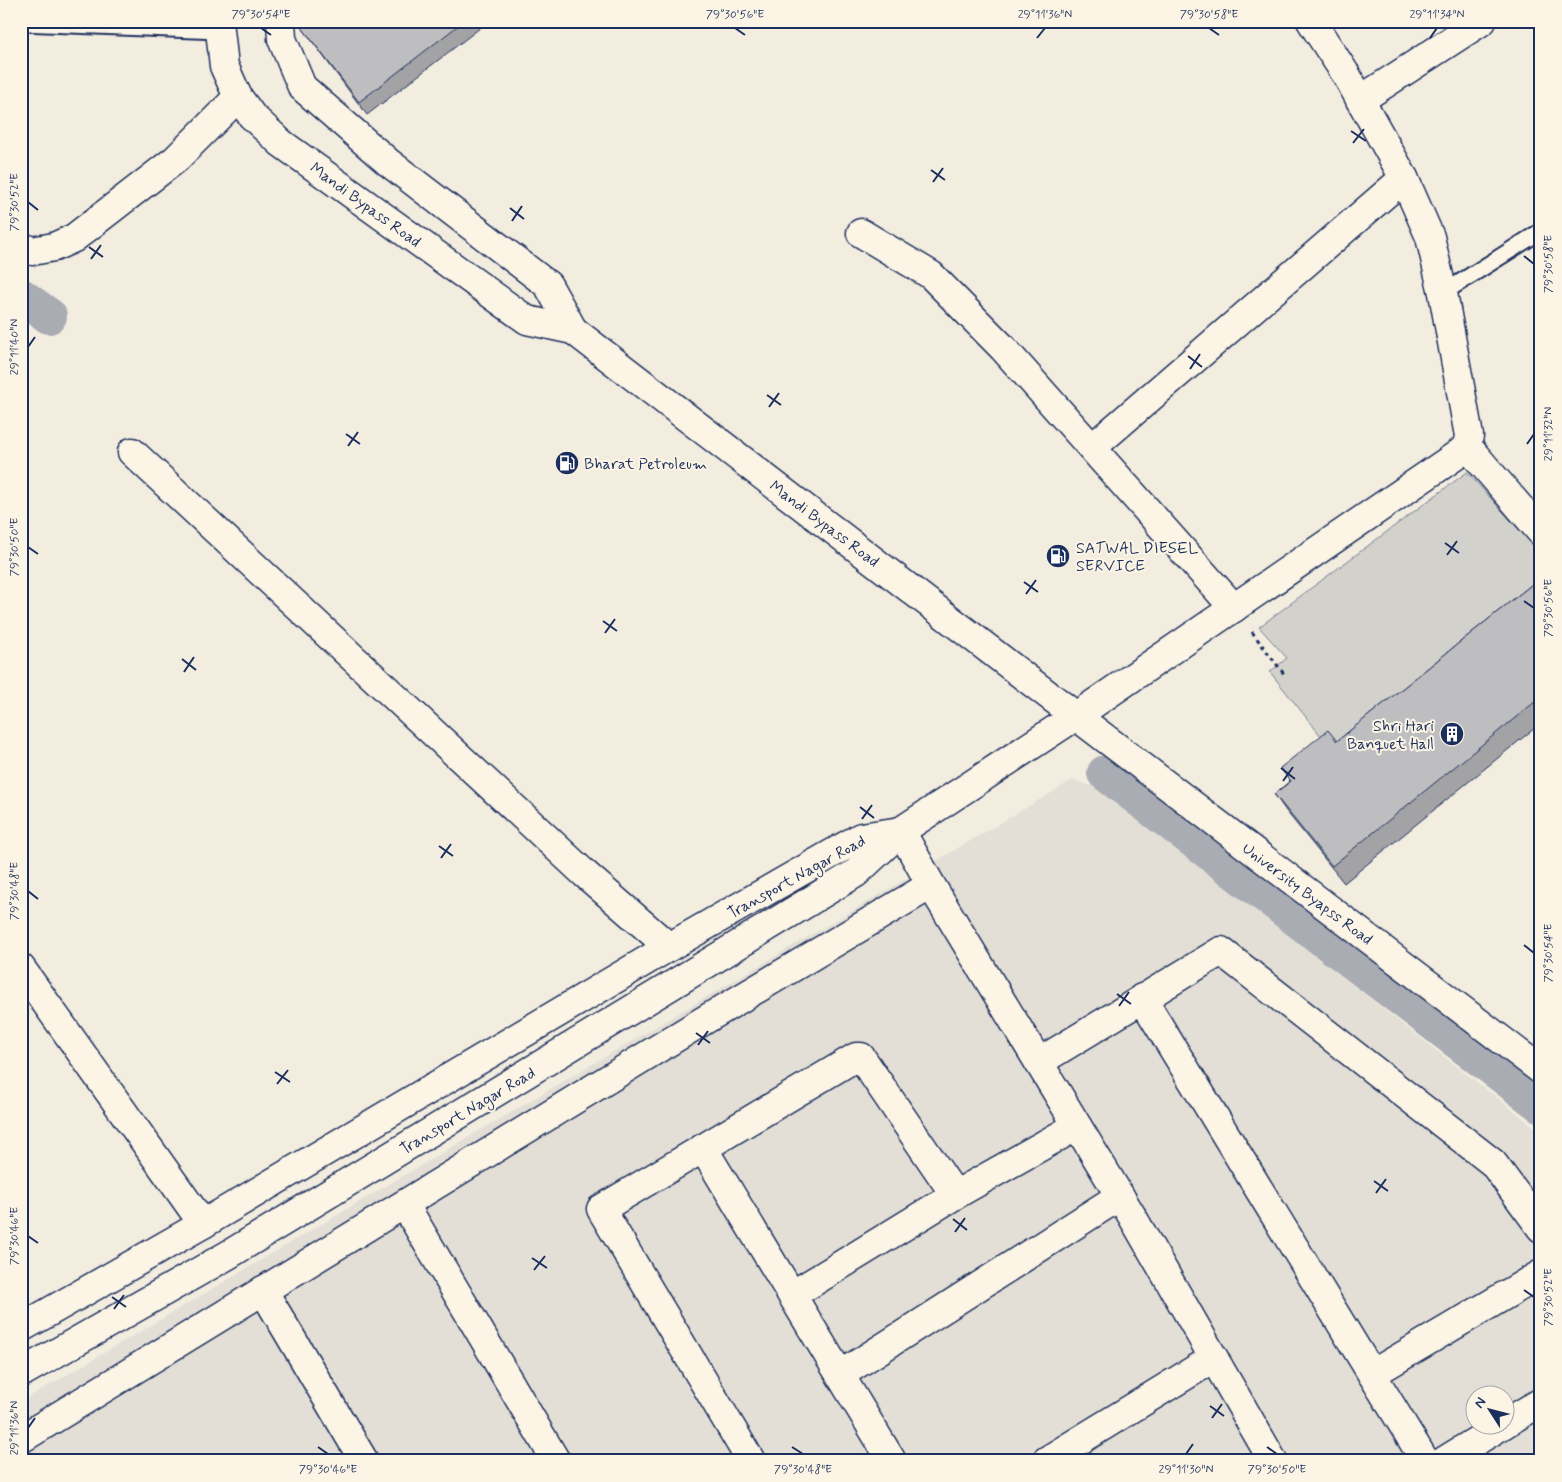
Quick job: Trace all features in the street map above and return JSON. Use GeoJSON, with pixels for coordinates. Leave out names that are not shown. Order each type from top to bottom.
{"type":"FeatureCollection","features":[{"type":"Feature","properties":{"kind":"street","name":"Mandi Bypass Road"},"geometry":{"type":"LineString","coordinates":[[281,21],[282,39],[302,87],[388,162],[548,285],[574,330],[1076,716]]}},
{"type":"Feature","properties":{"kind":"street"},"geometry":{"type":"LineString","coordinates":[[1311,21],[1347,76],[1404,178],[1430,237],[1443,293],[1469,436],[1467,446],[1537,520]]}},
{"type":"Feature","properties":{"kind":"street"},"geometry":{"type":"LineString","coordinates":[[1360,100],[1482,21]]}},
{"type":"Feature","properties":{"kind":"street","name":"Mandi Bypass Road"},"geometry":{"type":"LineString","coordinates":[[219,26],[224,66],[238,97],[252,116],[281,143],[527,320],[574,330]]}},
{"type":"Feature","properties":{"kind":"street"},"geometry":{"type":"LineString","coordinates":[[21,246],[32,251],[54,248],[74,238],[176,159],[238,97]]}},
{"type":"Feature","properties":{"kind":"street"},"geometry":{"type":"LineString","coordinates":[[1093,447],[1404,178]]}},
{"type":"Feature","properties":{"kind":"street"},"geometry":{"type":"LineString","coordinates":[[861,232],[931,275],[1003,348],[1093,447],[1234,608]]}},
{"type":"Feature","properties":{"kind":"street","name":"Transport Nagar Road"},"geometry":{"type":"LineString","coordinates":[[21,1373],[228,1255],[848,878],[901,831],[1076,716],[1461,452],[1467,446]]}},
{"type":"Feature","properties":{"kind":"street"},"geometry":{"type":"LineString","coordinates":[[132,452],[585,874],[669,947]]}},
{"type":"Feature","properties":{"kind":"street","name":"University Byapss Road"},"geometry":{"type":"LineString","coordinates":[[1076,716],[1541,1070]]}},
{"type":"Feature","properties":{"kind":"street"},"geometry":{"type":"LineString","coordinates":[[901,831],[931,885],[1120,1196],[1273,1461]]}},
{"type":"Feature","properties":{"kind":"street","name":"Transport Nagar Road"},"geometry":{"type":"LineString","coordinates":[[21,1328],[202,1224],[669,947],[861,837],[901,831]]}},
{"type":"Feature","properties":{"kind":"street"},"geometry":{"type":"LineString","coordinates":[[21,1439],[690,1029],[931,885]]}},
{"type":"Feature","properties":{"kind":"street"},"geometry":{"type":"LineString","coordinates":[[1039,1062],[1221,951],[1493,1163],[1541,1228]]}},
{"type":"Feature","properties":{"kind":"street"},"geometry":{"type":"LineString","coordinates":[[21,968],[202,1224]]}},
{"type":"Feature","properties":{"kind":"street"},"geometry":{"type":"LineString","coordinates":[[1142,998],[1425,1461]]}},
{"type":"Feature","properties":{"kind":"street"},"geometry":{"type":"LineString","coordinates":[[751,1461],[601,1209],[856,1057],[860,1057],[955,1195]]}},
{"type":"Feature","properties":{"kind":"street"},"geometry":{"type":"LineString","coordinates":[[792,1295],[955,1195],[1077,1126]]}},
{"type":"Feature","properties":{"kind":"street"},"geometry":{"type":"LineString","coordinates":[[702,1148],[892,1461]]}},
{"type":"Feature","properties":{"kind":"street"},"geometry":{"type":"LineString","coordinates":[[840,1375],[1120,1196]]}},
{"type":"Feature","properties":{"kind":"street"},"geometry":{"type":"LineString","coordinates":[[405,1205],[556,1461]]}},
{"type":"Feature","properties":{"kind":"street"},"geometry":{"type":"LineString","coordinates":[[1372,1374],[1541,1274]]}},
{"type":"Feature","properties":{"kind":"street"},"geometry":{"type":"LineString","coordinates":[[263,1290],[364,1461]]}},
{"type":"Feature","properties":{"kind":"street"},"geometry":{"type":"LineString","coordinates":[[1046,1461],[1214,1358]]}},
{"type":"Feature","properties":{"kind":"street"},"geometry":{"type":"LineString","coordinates":[[1514,1418],[1541,1402]]}},
{"type":"Feature","properties":{"kind":"street"},"geometry":{"type":"LineString","coordinates":[[1444,1461],[1488,1434]]}},
{"type":"Feature","properties":{"kind":"lane"},"geometry":{"type":"LineString","coordinates":[[21,23],[219,26]]}},
{"type":"Feature","properties":{"kind":"lane"},"geometry":{"type":"LineString","coordinates":[[1443,293],[1541,230]]}},
{"type":"Feature","properties":{"kind":"path"},"geometry":{"type":"LineString","coordinates":[[1234,608],[1284,674]]}},
{"type":"Feature","properties":{"kind":"shaded area"},"geometry":{"type":"Polygon","coordinates":[[[1467,472],[1541,554],[1541,602],[1333,751],[1270,672],[1287,658],[1259,627],[1467,472]]]}},
{"type":"Feature","properties":{"kind":"shaded area"},"geometry":{"type":"Polygon","coordinates":[[[1073,780],[1101,789],[1541,1132],[1541,1461],[21,1461],[21,1402],[1073,780]]]}},
{"type":"Feature","properties":{"kind":"building"},"geometry":{"type":"Polygon","coordinates":[[[306,21],[464,21],[359,102],[300,25],[306,21]]]}},
{"type":"Feature","properties":{"kind":"building","name":"Shri Hari Banquet Hall"},"geometry":{"type":"Polygon","coordinates":[[[1541,577],[1541,697],[1332,866],[1274,794],[1291,781],[1280,768],[1328,730],[1337,741],[1541,577]]]}},
{"type":"Feature","properties":{"kind":"waterway"},"geometry":{"type":"LineString","coordinates":[[21,296],[49,316]]}},
{"type":"Feature","properties":{"kind":"waterway"},"geometry":{"type":"LineString","coordinates":[[1105,773],[1541,1105]]}},
{"type":"Feature","properties":{"kind":"place","name":"Bharat Petroleum"},"geometry":{"type":"Point","coordinates":[567,463]}},
{"type":"Feature","properties":{"kind":"place","name":"SATWAL DIESEL SERVICE"},"geometry":{"type":"Point","coordinates":[1058,556]}},
{"type":"Feature","properties":{"kind":"place","name":"Shri Hari Banquet Hall"},"geometry":{"type":"Point","coordinates":[1452,734]}}]}
